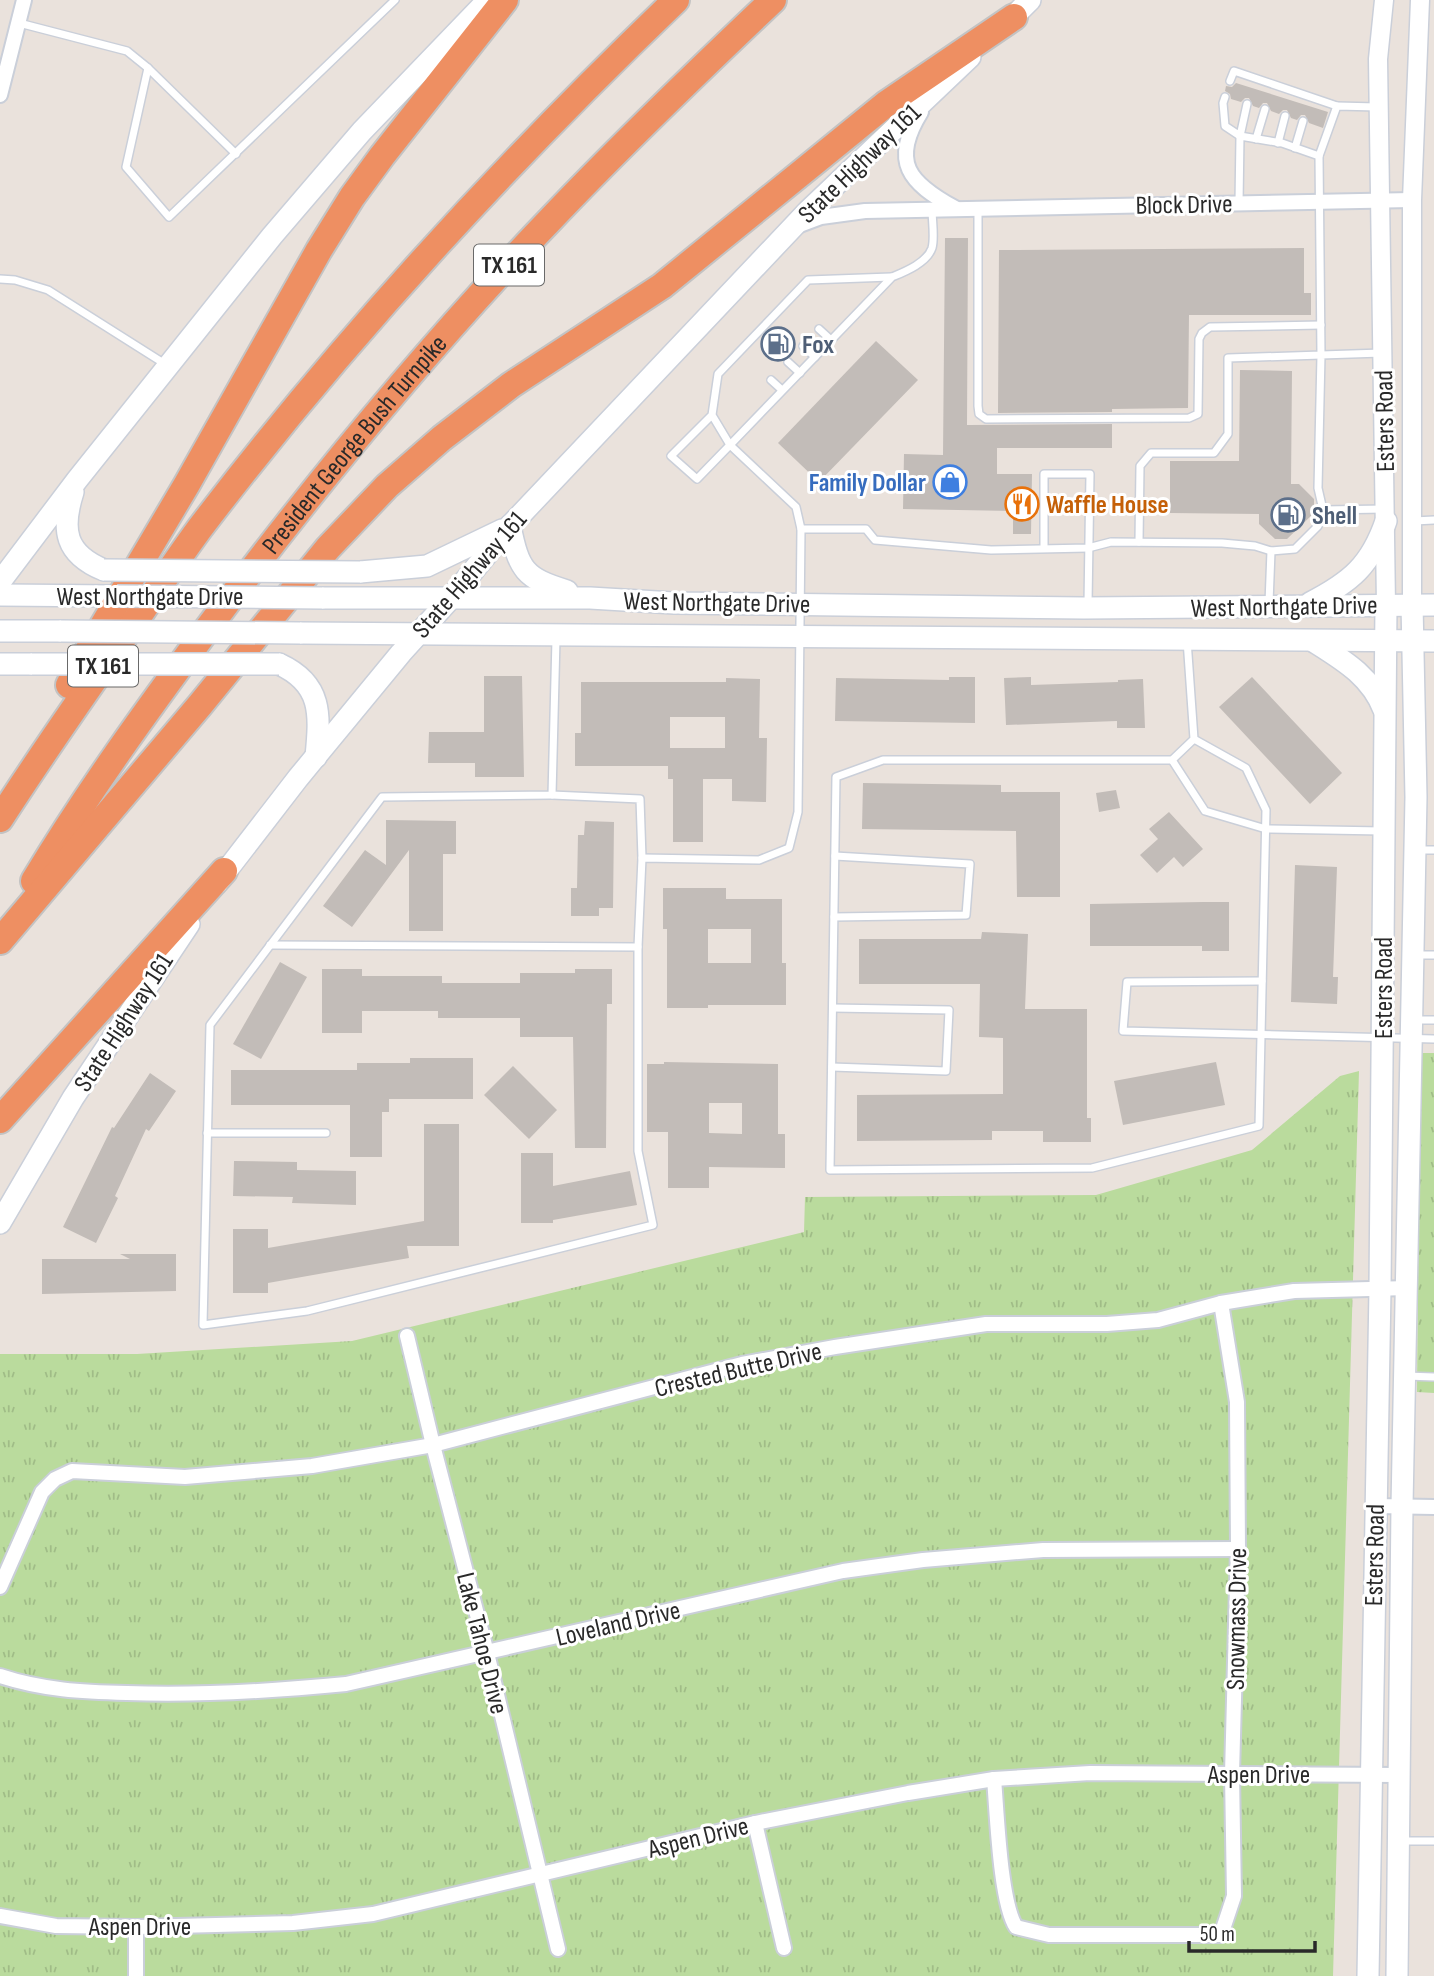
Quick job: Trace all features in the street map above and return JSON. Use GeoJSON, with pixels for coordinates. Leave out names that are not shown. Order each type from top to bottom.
{"type":"FeatureCollection","features":[{"type":"Feature","properties":{"kind":"highway"},"geometry":{"type":"LineString","coordinates":[[4,812],[85,656],[187,484],[319,250],[382,156],[505,0]]}},
{"type":"Feature","properties":{"kind":"highway","name":"TX 161"},"geometry":{"type":"LineString","coordinates":[[4,812],[199,529],[351,340],[513,162],[676,0]]}},
{"type":"Feature","properties":{"kind":"highway","name":"President George Bush Turnpike"},"geometry":{"type":"LineString","coordinates":[[0,940],[54,849],[140,720],[324,475],[548,221],[631,136],[773,0]]}},
{"type":"Feature","properties":{"kind":"highway"},"geometry":{"type":"LineString","coordinates":[[0,940],[200,705],[328,548],[387,486],[442,438],[511,385],[662,286],[886,104],[1022,8]]}},
{"type":"Feature","properties":{"kind":"highway"},"geometry":{"type":"LineString","coordinates":[[0,1120],[224,871]]}},
{"type":"Feature","properties":{"kind":"main road"},"geometry":{"type":"LineString","coordinates":[[0,582],[167,365],[272,236],[362,131],[488,0]]}},
{"type":"Feature","properties":{"kind":"main road","name":"State Highway 161"},"geometry":{"type":"LineString","coordinates":[[0,1223],[74,1098],[224,871],[417,633],[450,599],[510,526],[791,229],[1022,8]]}},
{"type":"Feature","properties":{"kind":"main road"},"geometry":{"type":"LineString","coordinates":[[77,480],[66,516],[72,548],[85,562],[104,570],[360,572],[427,566],[510,526],[514,549],[523,569],[541,583],[590,598]]}},
{"type":"Feature","properties":{"kind":"main road"},"geometry":{"type":"LineString","coordinates":[[1305,606],[1335,590],[1367,563],[1379,542],[1386,515]]}},
{"type":"Feature","properties":{"kind":"main road","name":"West Northgate Drive"},"geometry":{"type":"LineString","coordinates":[[0,595],[590,598],[674,603],[1086,608],[1434,605]]}},
{"type":"Feature","properties":{"kind":"main road","name":"Esters Road"},"geometry":{"type":"LineString","coordinates":[[1397,1976],[1402,1506],[1408,1288],[1423,1030],[1424,955],[1423,641],[1412,604]]}},
{"type":"Feature","properties":{"kind":"main road","name":"Esters Road"},"geometry":{"type":"LineString","coordinates":[[1368,1976],[1380,1289],[1386,605]]}},
{"type":"Feature","properties":{"kind":"main road"},"geometry":{"type":"LineString","coordinates":[[1084,639],[1086,608]]}},
{"type":"Feature","properties":{"kind":"main road","name":"West Northgate Drive"},"geometry":{"type":"LineString","coordinates":[[0,631],[1423,641]]}},
{"type":"Feature","properties":{"kind":"main road"},"geometry":{"type":"LineString","coordinates":[[1312,640],[1355,667],[1376,694],[1385,715]]}},
{"type":"Feature","properties":{"kind":"main road"},"geometry":{"type":"LineString","coordinates":[[0,664],[279,664],[294,671],[310,687],[320,715],[316,757]]}},
{"type":"Feature","properties":{"kind":"street"},"geometry":{"type":"LineString","coordinates":[[0,95],[24,0]]}},
{"type":"Feature","properties":{"kind":"street","name":"Esters Road"},"geometry":{"type":"LineString","coordinates":[[1384,0],[1378,59],[1378,107],[1386,605]]}},
{"type":"Feature","properties":{"kind":"street","name":"Esters Road"},"geometry":{"type":"LineString","coordinates":[[1412,604],[1412,200],[1420,0]]}},
{"type":"Feature","properties":{"kind":"street"},"geometry":{"type":"LineString","coordinates":[[932,94],[906,138],[909,172],[915,182],[934,197],[956,209]]}},
{"type":"Feature","properties":{"kind":"street","name":"Block Drive"},"geometry":{"type":"LineString","coordinates":[[791,229],[821,217],[865,211],[1412,200]]}},
{"type":"Feature","properties":{"kind":"street","name":"Crested Butte Drive"},"geometry":{"type":"LineString","coordinates":[[0,1587],[42,1492],[55,1479],[72,1471],[185,1477],[312,1466],[433,1445],[742,1364],[835,1347],[986,1324],[1107,1324],[1158,1320],[1221,1303],[1294,1291],[1408,1288]]}},
{"type":"Feature","properties":{"kind":"street","name":"Snowmass Drive"},"geometry":{"type":"LineString","coordinates":[[994,1779],[1006,1896],[1010,1918],[1016,1927],[1049,1935],[1221,1935],[1234,1896],[1232,1773],[1238,1549],[1237,1402],[1221,1303]]}},
{"type":"Feature","properties":{"kind":"street","name":"Lake Tahoe Drive"},"geometry":{"type":"LineString","coordinates":[[407,1336],[558,1950]]}},
{"type":"Feature","properties":{"kind":"street"},"geometry":{"type":"LineString","coordinates":[[1376,1506],[1434,1507]]}},
{"type":"Feature","properties":{"kind":"street","name":"Loveland Drive"},"geometry":{"type":"LineString","coordinates":[[0,1676],[29,1686],[69,1691],[186,1696],[346,1684],[843,1571],[923,1560],[1043,1550],[1238,1549]]}},
{"type":"Feature","properties":{"kind":"street","name":"Aspen Drive"},"geometry":{"type":"LineString","coordinates":[[0,1916],[56,1926],[136,1927],[293,1923],[373,1914],[755,1823],[994,1779],[1090,1773],[1400,1775]]}},
{"type":"Feature","properties":{"kind":"street"},"geometry":{"type":"LineString","coordinates":[[755,1823],[784,1948]]}},
{"type":"Feature","properties":{"kind":"street"},"geometry":{"type":"LineString","coordinates":[[136,1927],[136,1976]]}},
{"type":"Feature","properties":{"kind":"lane"},"geometry":{"type":"LineString","coordinates":[[148,68],[126,167],[169,217],[395,0]]}},
{"type":"Feature","properties":{"kind":"lane"},"geometry":{"type":"LineString","coordinates":[[18,23],[127,51],[236,154]]}},
{"type":"Feature","properties":{"kind":"lane"},"geometry":{"type":"LineString","coordinates":[[1230,81],[1234,71],[1337,106],[1378,107]]}},
{"type":"Feature","properties":{"kind":"lane"},"geometry":{"type":"LineString","coordinates":[[1251,88],[1254,78]]}},
{"type":"Feature","properties":{"kind":"lane"},"geometry":{"type":"LineString","coordinates":[[1269,94],[1272,84]]}},
{"type":"Feature","properties":{"kind":"lane"},"geometry":{"type":"LineString","coordinates":[[1290,100],[1292,91]]}},
{"type":"Feature","properties":{"kind":"lane"},"geometry":{"type":"LineString","coordinates":[[1225,97],[1225,126],[1240,136],[1278,143],[1320,156]]}},
{"type":"Feature","properties":{"kind":"lane"},"geometry":{"type":"LineString","coordinates":[[1308,106],[1311,97]]}},
{"type":"Feature","properties":{"kind":"lane"},"geometry":{"type":"LineString","coordinates":[[1239,203],[1240,136],[1247,104]]}},
{"type":"Feature","properties":{"kind":"lane"},"geometry":{"type":"LineString","coordinates":[[801,529],[866,529],[875,540],[991,550],[1088,548],[1111,542],[1222,542],[1271,551],[1295,549],[1318,526],[1323,510],[1318,488],[1321,355],[1320,156],[1337,106]]}},
{"type":"Feature","properties":{"kind":"lane"},"geometry":{"type":"LineString","coordinates":[[1256,139],[1265,110]]}},
{"type":"Feature","properties":{"kind":"lane"},"geometry":{"type":"LineString","coordinates":[[1278,143],[1285,116]]}},
{"type":"Feature","properties":{"kind":"lane"},"geometry":{"type":"LineString","coordinates":[[1295,148],[1303,121]]}},
{"type":"Feature","properties":{"kind":"lane"},"geometry":{"type":"LineString","coordinates":[[978,208],[978,406],[979,414],[986,419],[1189,418],[1198,414],[1199,339],[1210,327],[1321,325]]}},
{"type":"Feature","properties":{"kind":"lane"},"geometry":{"type":"LineString","coordinates":[[891,277],[697,479],[671,456],[712,415],[718,374],[740,351],[759,337],[792,302],[808,280],[891,277],[909,270],[932,249],[932,209]]}},
{"type":"Feature","properties":{"kind":"lane"},"geometry":{"type":"LineString","coordinates":[[0,279],[15,280],[48,290],[167,365]]}},
{"type":"Feature","properties":{"kind":"lane"},"geometry":{"type":"LineString","coordinates":[[819,329],[831,340]]}},
{"type":"Feature","properties":{"kind":"lane"},"geometry":{"type":"LineString","coordinates":[[803,346],[815,357]]}},
{"type":"Feature","properties":{"kind":"lane"},"geometry":{"type":"LineString","coordinates":[[740,351],[746,357]]}},
{"type":"Feature","properties":{"kind":"lane"},"geometry":{"type":"LineString","coordinates":[[1139,542],[1140,466],[1150,453],[1214,453],[1228,434],[1228,358],[1383,353]]}},
{"type":"Feature","properties":{"kind":"lane"},"geometry":{"type":"LineString","coordinates":[[788,362],[800,373]]}},
{"type":"Feature","properties":{"kind":"lane"},"geometry":{"type":"LineString","coordinates":[[771,380],[782,390]]}},
{"type":"Feature","properties":{"kind":"lane"},"geometry":{"type":"LineString","coordinates":[[642,858],[759,860],[789,848],[798,812],[801,529],[796,507],[730,445],[712,415]]}},
{"type":"Feature","properties":{"kind":"lane"},"geometry":{"type":"LineString","coordinates":[[1044,548],[1044,474],[1090,474],[1086,608]]}},
{"type":"Feature","properties":{"kind":"lane"},"geometry":{"type":"LineString","coordinates":[[1323,510],[1386,515]]}},
{"type":"Feature","properties":{"kind":"lane"},"geometry":{"type":"LineString","coordinates":[[1412,521],[1434,520]]}},
{"type":"Feature","properties":{"kind":"lane"},"geometry":{"type":"LineString","coordinates":[[1269,606],[1271,551]]}},
{"type":"Feature","properties":{"kind":"lane"},"geometry":{"type":"LineString","coordinates":[[552,795],[556,635]]}},
{"type":"Feature","properties":{"kind":"lane"},"geometry":{"type":"LineString","coordinates":[[1187,639],[1194,739]]}},
{"type":"Feature","properties":{"kind":"lane"},"geometry":{"type":"LineString","coordinates":[[1194,739],[1245,768],[1266,810],[1259,1126],[1092,1168],[830,1170],[836,777],[883,760],[1172,760],[1194,739]]}},
{"type":"Feature","properties":{"kind":"lane"},"geometry":{"type":"LineString","coordinates":[[1172,760],[1205,811],[1266,828],[1384,831]]}},
{"type":"Feature","properties":{"kind":"lane"},"geometry":{"type":"LineString","coordinates":[[552,795],[640,799],[642,858],[638,947],[638,1152],[653,1225],[307,1311],[202,1325],[210,1025],[382,797],[552,795]]}},
{"type":"Feature","properties":{"kind":"lane"},"geometry":{"type":"LineString","coordinates":[[834,917],[966,915],[970,863],[835,856]]}},
{"type":"Feature","properties":{"kind":"lane"},"geometry":{"type":"LineString","coordinates":[[270,945],[638,947]]}},
{"type":"Feature","properties":{"kind":"lane"},"geometry":{"type":"LineString","coordinates":[[1262,981],[1127,982],[1123,1031],[1382,1037],[1423,1030]]}},
{"type":"Feature","properties":{"kind":"lane"},"geometry":{"type":"LineString","coordinates":[[832,1067],[946,1071],[949,1010],[833,1007]]}},
{"type":"Feature","properties":{"kind":"lane"},"geometry":{"type":"LineString","coordinates":[[207,1133],[326,1133]]}},
{"type":"Feature","properties":{"kind":"lane"},"geometry":{"type":"LineString","coordinates":[[1406,1376],[1434,1377]]}},
{"type":"Feature","properties":{"kind":"lane"},"geometry":{"type":"LineString","coordinates":[[1399,1841],[1434,1841]]}},
{"type":"Feature","properties":{"kind":"green space"},"geometry":{"type":"Polygon","coordinates":[[[1420,1053],[1434,1053],[1434,1393],[1417,1392],[1420,1053]]]}},
{"type":"Feature","properties":{"kind":"green space"},"geometry":{"type":"Polygon","coordinates":[[[1359,1071],[1333,1976],[0,1976],[0,1354],[137,1354],[352,1341],[804,1232],[805,1197],[1096,1195],[1252,1150],[1340,1076],[1359,1071]]]}},
{"type":"Feature","properties":{"kind":"building"},"geometry":{"type":"Polygon","coordinates":[[[1236,83],[1328,112],[1323,128],[1309,123],[1305,115],[1301,115],[1297,120],[1291,118],[1287,110],[1279,114],[1271,111],[1267,103],[1263,103],[1259,108],[1253,106],[1249,98],[1241,102],[1231,99],[1230,94],[1225,91],[1226,86],[1232,87],[1236,83]]]}},
{"type":"Feature","properties":{"kind":"building"},"geometry":{"type":"Polygon","coordinates":[[[945,238],[968,238],[967,425],[1112,424],[1112,448],[997,448],[997,474],[1032,474],[1031,534],[1013,534],[1013,511],[903,509],[904,454],[943,455],[945,238]]]}},
{"type":"Feature","properties":{"kind":"building"},"geometry":{"type":"Polygon","coordinates":[[[1304,248],[1304,293],[1311,293],[1311,315],[1189,315],[1188,408],[998,413],[999,250],[1304,248]]]}},
{"type":"Feature","properties":{"kind":"building"},"geometry":{"type":"Polygon","coordinates":[[[876,341],[918,380],[819,482],[778,443],[876,341]]]}},
{"type":"Feature","properties":{"kind":"building"},"geometry":{"type":"Polygon","coordinates":[[[1240,370],[1292,371],[1291,484],[1299,484],[1314,499],[1314,513],[1287,539],[1275,539],[1259,524],[1259,514],[1170,513],[1170,461],[1239,461],[1240,370]]]}},
{"type":"Feature","properties":{"kind":"building"},"geometry":{"type":"Polygon","coordinates":[[[484,676],[522,676],[524,777],[475,777],[475,763],[428,763],[429,732],[484,732],[484,676]]]}},
{"type":"Feature","properties":{"kind":"building"},"geometry":{"type":"Polygon","coordinates":[[[949,677],[975,677],[975,723],[835,721],[836,678],[949,680],[949,677]]]}},
{"type":"Feature","properties":{"kind":"building"},"geometry":{"type":"Polygon","coordinates":[[[1031,677],[1031,685],[1143,679],[1145,728],[1117,728],[1117,721],[1006,725],[1004,678],[1031,677]]]}},
{"type":"Feature","properties":{"kind":"building"},"geometry":{"type":"Polygon","coordinates":[[[1252,677],[1342,773],[1310,804],[1219,707],[1252,677]]]}},
{"type":"Feature","properties":{"kind":"building"},"geometry":{"type":"Polygon","coordinates":[[[726,678],[760,679],[759,738],[767,738],[766,802],[732,801],[732,779],[703,779],[703,842],[673,842],[673,779],[668,779],[668,766],[575,766],[575,733],[581,733],[581,682],[726,682],[726,678]],[[670,717],[670,748],[725,748],[725,717],[670,717]]]}},
{"type":"Feature","properties":{"kind":"building"},"geometry":{"type":"Polygon","coordinates":[[[863,783],[1001,785],[1001,792],[1060,792],[1060,897],[1017,897],[1016,831],[862,829],[863,783]]]}},
{"type":"Feature","properties":{"kind":"building"},"geometry":{"type":"Polygon","coordinates":[[[1116,790],[1120,808],[1099,812],[1096,793],[1116,790]]]}},
{"type":"Feature","properties":{"kind":"building"},"geometry":{"type":"Polygon","coordinates":[[[1169,812],[1203,849],[1183,867],[1174,857],[1157,873],[1140,855],[1158,839],[1149,829],[1169,812]]]}},
{"type":"Feature","properties":{"kind":"building"},"geometry":{"type":"Polygon","coordinates":[[[386,820],[456,821],[456,854],[443,854],[443,931],[409,931],[409,850],[352,927],[323,906],[365,850],[386,865],[386,820]]]}},
{"type":"Feature","properties":{"kind":"building"},"geometry":{"type":"Polygon","coordinates":[[[585,821],[614,822],[613,908],[599,908],[599,916],[571,916],[571,888],[577,888],[578,835],[584,835],[585,821]]]}},
{"type":"Feature","properties":{"kind":"building"},"geometry":{"type":"Polygon","coordinates":[[[1295,865],[1337,867],[1333,977],[1338,977],[1337,1004],[1291,1002],[1295,865]]]}},
{"type":"Feature","properties":{"kind":"building"},"geometry":{"type":"Polygon","coordinates":[[[663,888],[726,888],[726,899],[782,899],[782,963],[786,963],[786,1005],[667,1008],[667,929],[663,929],[663,888]],[[708,929],[708,963],[751,963],[751,929],[708,929]]]}},
{"type":"Feature","properties":{"kind":"building"},"geometry":{"type":"Polygon","coordinates":[[[1229,902],[1229,951],[1202,951],[1202,946],[1090,946],[1090,904],[1229,902]]]}},
{"type":"Feature","properties":{"kind":"building"},"geometry":{"type":"Polygon","coordinates":[[[982,932],[1028,934],[1025,1009],[1087,1009],[1087,1118],[1091,1118],[1091,1142],[1043,1142],[1043,1131],[992,1131],[992,1140],[857,1141],[857,1095],[1003,1094],[1003,1038],[979,1037],[980,984],[859,984],[859,939],[981,939],[982,932]]]}},
{"type":"Feature","properties":{"kind":"building"},"geometry":{"type":"Polygon","coordinates":[[[280,962],[307,977],[261,1059],[233,1044],[280,962]]]}},
{"type":"Feature","properties":{"kind":"building"},"geometry":{"type":"Polygon","coordinates":[[[322,969],[362,969],[362,976],[442,976],[442,983],[520,983],[520,973],[575,973],[575,969],[612,969],[612,1004],[607,1004],[606,1148],[575,1148],[573,1037],[520,1037],[520,1018],[438,1018],[438,1011],[362,1011],[362,1033],[322,1033],[322,969]]]}},
{"type":"Feature","properties":{"kind":"building"},"geometry":{"type":"Polygon","coordinates":[[[410,1058],[473,1058],[473,1099],[389,1099],[389,1112],[382,1112],[382,1157],[350,1157],[350,1105],[231,1105],[231,1070],[357,1070],[357,1063],[410,1063],[410,1058]]]}},
{"type":"Feature","properties":{"kind":"building"},"geometry":{"type":"Polygon","coordinates":[[[1216,1062],[1225,1105],[1123,1125],[1114,1081],[1216,1062]]]}},
{"type":"Feature","properties":{"kind":"building"},"geometry":{"type":"Polygon","coordinates":[[[647,1064],[778,1064],[778,1134],[785,1134],[785,1168],[709,1167],[709,1188],[668,1188],[668,1132],[647,1132],[647,1064]],[[709,1103],[709,1133],[742,1134],[742,1103],[709,1103]]]}},
{"type":"Feature","properties":{"kind":"building"},"geometry":{"type":"Polygon","coordinates":[[[513,1066],[557,1110],[529,1139],[484,1095],[513,1066]]]}},
{"type":"Feature","properties":{"kind":"building"},"geometry":{"type":"Polygon","coordinates":[[[150,1073],[176,1091],[149,1131],[146,1129],[96,1243],[63,1227],[112,1127],[114,1128],[150,1073]]]}},
{"type":"Feature","properties":{"kind":"building"},"geometry":{"type":"Polygon","coordinates":[[[424,1124],[459,1124],[459,1246],[407,1246],[409,1258],[268,1283],[268,1293],[233,1293],[233,1229],[268,1229],[268,1248],[424,1221],[424,1124]]]}},
{"type":"Feature","properties":{"kind":"building"},"geometry":{"type":"Polygon","coordinates":[[[521,1153],[553,1153],[553,1186],[630,1171],[637,1205],[553,1220],[553,1223],[521,1223],[521,1153]]]}},
{"type":"Feature","properties":{"kind":"building"},"geometry":{"type":"Polygon","coordinates":[[[234,1161],[297,1162],[297,1170],[356,1171],[356,1205],[292,1203],[293,1197],[233,1196],[234,1161]]]}},
{"type":"Feature","properties":{"kind":"building"},"geometry":{"type":"Polygon","coordinates":[[[120,1254],[176,1254],[176,1291],[42,1294],[42,1259],[130,1259],[120,1254]]]}},
{"type":"Feature","properties":{"kind":"place","name":"Fox"},"geometry":{"type":"Point","coordinates":[778,344]}},
{"type":"Feature","properties":{"kind":"place","name":"Family Dollar"},"geometry":{"type":"Point","coordinates":[950,482]}},
{"type":"Feature","properties":{"kind":"place","name":"Waffle House"},"geometry":{"type":"Point","coordinates":[1022,504]}},
{"type":"Feature","properties":{"kind":"place","name":"Shell"},"geometry":{"type":"Point","coordinates":[1288,515]}}]}
